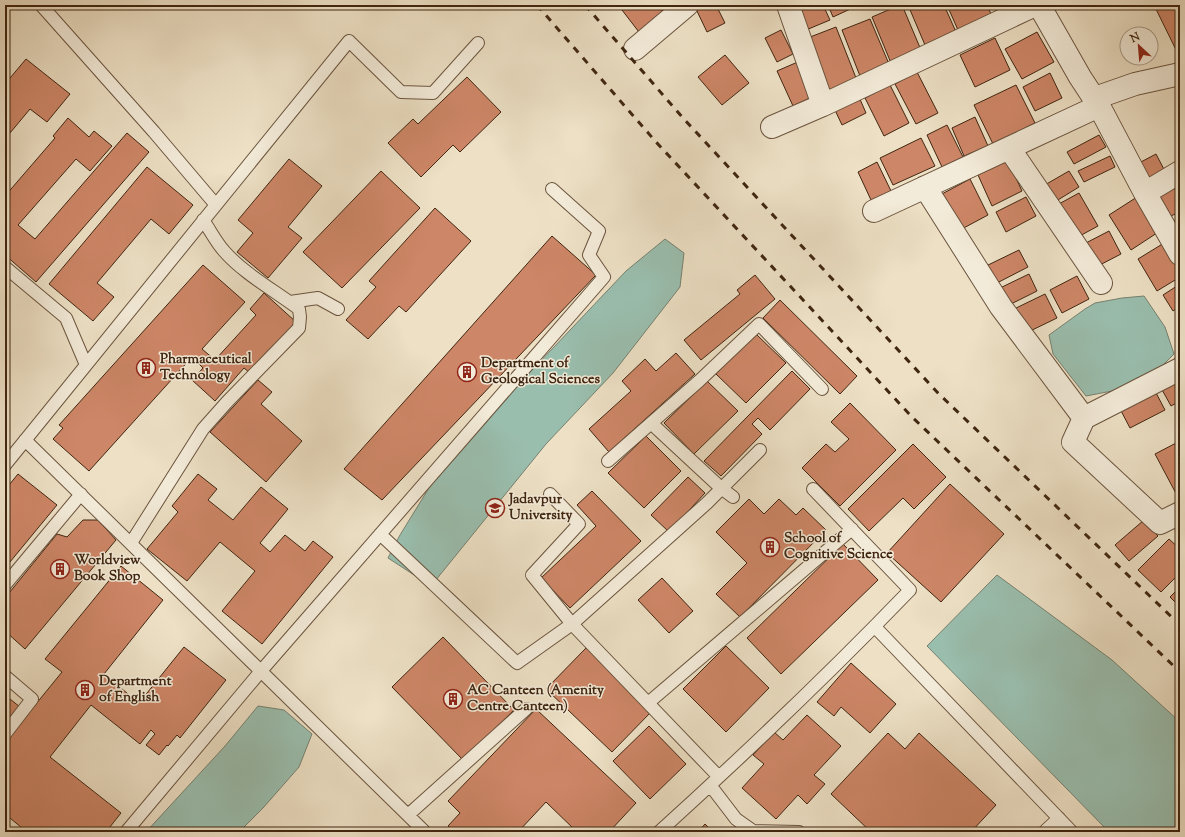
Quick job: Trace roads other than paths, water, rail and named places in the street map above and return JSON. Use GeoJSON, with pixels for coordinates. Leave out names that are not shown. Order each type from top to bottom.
{"type":"FeatureCollection","features":[{"type":"Feature","properties":{"kind":"street"},"geometry":{"type":"LineString","coordinates":[[635,49],[687,5]]}},
{"type":"Feature","properties":{"kind":"street"},"geometry":{"type":"LineString","coordinates":[[788,5],[823,105]]}},
{"type":"Feature","properties":{"kind":"street"},"geometry":{"type":"LineString","coordinates":[[772,127],[823,105],[1036,5]]}},
{"type":"Feature","properties":{"kind":"street"},"geometry":{"type":"LineString","coordinates":[[1039,5],[1080,77],[1097,102],[1145,193],[1180,254]]}},
{"type":"Feature","properties":{"kind":"street"},"geometry":{"type":"LineString","coordinates":[[874,211],[1009,148],[1135,84],[1180,74]]}},
{"type":"Feature","properties":{"kind":"street"},"geometry":{"type":"LineString","coordinates":[[1009,148],[1100,283]]}},
{"type":"Feature","properties":{"kind":"street"},"geometry":{"type":"LineString","coordinates":[[1145,193],[1180,172]]}},
{"type":"Feature","properties":{"kind":"street"},"geometry":{"type":"LineString","coordinates":[[925,187],[1001,307],[1084,418]]}},
{"type":"Feature","properties":{"kind":"street"},"geometry":{"type":"LineString","coordinates":[[1180,369],[1084,418],[1073,442],[1160,523],[1180,513]]}},
{"type":"Feature","properties":{"kind":"lane"},"geometry":{"type":"LineString","coordinates":[[41,5],[154,132],[216,205]]}},
{"type":"Feature","properties":{"kind":"lane"},"geometry":{"type":"LineString","coordinates":[[5,465],[349,40],[401,92],[433,93],[478,44]]}},
{"type":"Feature","properties":{"kind":"lane"},"geometry":{"type":"LineString","coordinates":[[126,832],[261,671],[604,277],[589,255],[599,231],[552,189]]}},
{"type":"Feature","properties":{"kind":"lane"},"geometry":{"type":"LineString","coordinates":[[131,543],[203,429],[227,402],[299,328],[299,309],[242,268],[216,242],[214,236],[203,220]]}},
{"type":"Feature","properties":{"kind":"lane"},"geometry":{"type":"LineString","coordinates":[[5,267],[66,318],[86,365]]}},
{"type":"Feature","properties":{"kind":"lane"},"geometry":{"type":"LineString","coordinates":[[290,302],[318,298],[338,309]]}},
{"type":"Feature","properties":{"kind":"lane"},"geometry":{"type":"LineString","coordinates":[[608,462],[699,381],[759,324],[822,389]]}},
{"type":"Feature","properties":{"kind":"lane"},"geometry":{"type":"LineString","coordinates":[[651,423],[721,488],[733,497]]}},
{"type":"Feature","properties":{"kind":"lane"},"geometry":{"type":"LineString","coordinates":[[26,440],[425,832]]}},
{"type":"Feature","properties":{"kind":"lane"},"geometry":{"type":"LineString","coordinates":[[380,534],[517,663],[572,624],[707,502],[760,450]]}},
{"type":"Feature","properties":{"kind":"lane"},"geometry":{"type":"LineString","coordinates":[[659,832],[715,781],[875,627],[910,590],[813,489]]}},
{"type":"Feature","properties":{"kind":"lane"},"geometry":{"type":"LineString","coordinates":[[5,585],[81,494]]}},
{"type":"Feature","properties":{"kind":"lane"},"geometry":{"type":"LineString","coordinates":[[550,494],[579,524],[532,575],[572,624],[648,703],[715,781],[736,819],[753,831],[799,832]]}},
{"type":"Feature","properties":{"kind":"lane"},"geometry":{"type":"LineString","coordinates":[[648,703],[852,529]]}},
{"type":"Feature","properties":{"kind":"lane"},"geometry":{"type":"LineString","coordinates":[[875,627],[1072,832]]}},
{"type":"Feature","properties":{"kind":"lane"},"geometry":{"type":"LineString","coordinates":[[5,676],[32,698],[5,734]]}},
{"type":"Feature","properties":{"kind":"lane"},"geometry":{"type":"LineString","coordinates":[[408,816],[526,709]]}},
{"type":"Feature","properties":{"kind":"lane"},"geometry":{"type":"LineString","coordinates":[[1044,832],[1059,818]]}},
{"type":"Feature","properties":{"kind":"railway"},"geometry":{"type":"LineString","coordinates":[[537,5],[656,142],[912,417],[1180,672]]}},
{"type":"Feature","properties":{"kind":"railway"},"geometry":{"type":"LineString","coordinates":[[585,5],[683,118],[938,393],[1180,625]]}},
{"type":"Feature","properties":{"kind":"place","name":"Pharmaceutical Technology"},"geometry":{"type":"Point","coordinates":[146,368]}},
{"type":"Feature","properties":{"kind":"place","name":"Department of Geological Sciences"},"geometry":{"type":"Point","coordinates":[467,372]}},
{"type":"Feature","properties":{"kind":"place","name":"Jadavpur University"},"geometry":{"type":"Point","coordinates":[495,508]}},
{"type":"Feature","properties":{"kind":"place","name":"School of Cognitive Science"},"geometry":{"type":"Point","coordinates":[770,547]}},
{"type":"Feature","properties":{"kind":"place","name":"Worldview Book Shop"},"geometry":{"type":"Point","coordinates":[60,569]}},
{"type":"Feature","properties":{"kind":"place","name":"Department of English"},"geometry":{"type":"Point","coordinates":[85,690]}},
{"type":"Feature","properties":{"kind":"place","name":"AC Canteen (Amenity Centre Canteen)"},"geometry":{"type":"Point","coordinates":[453,699]}}]}
